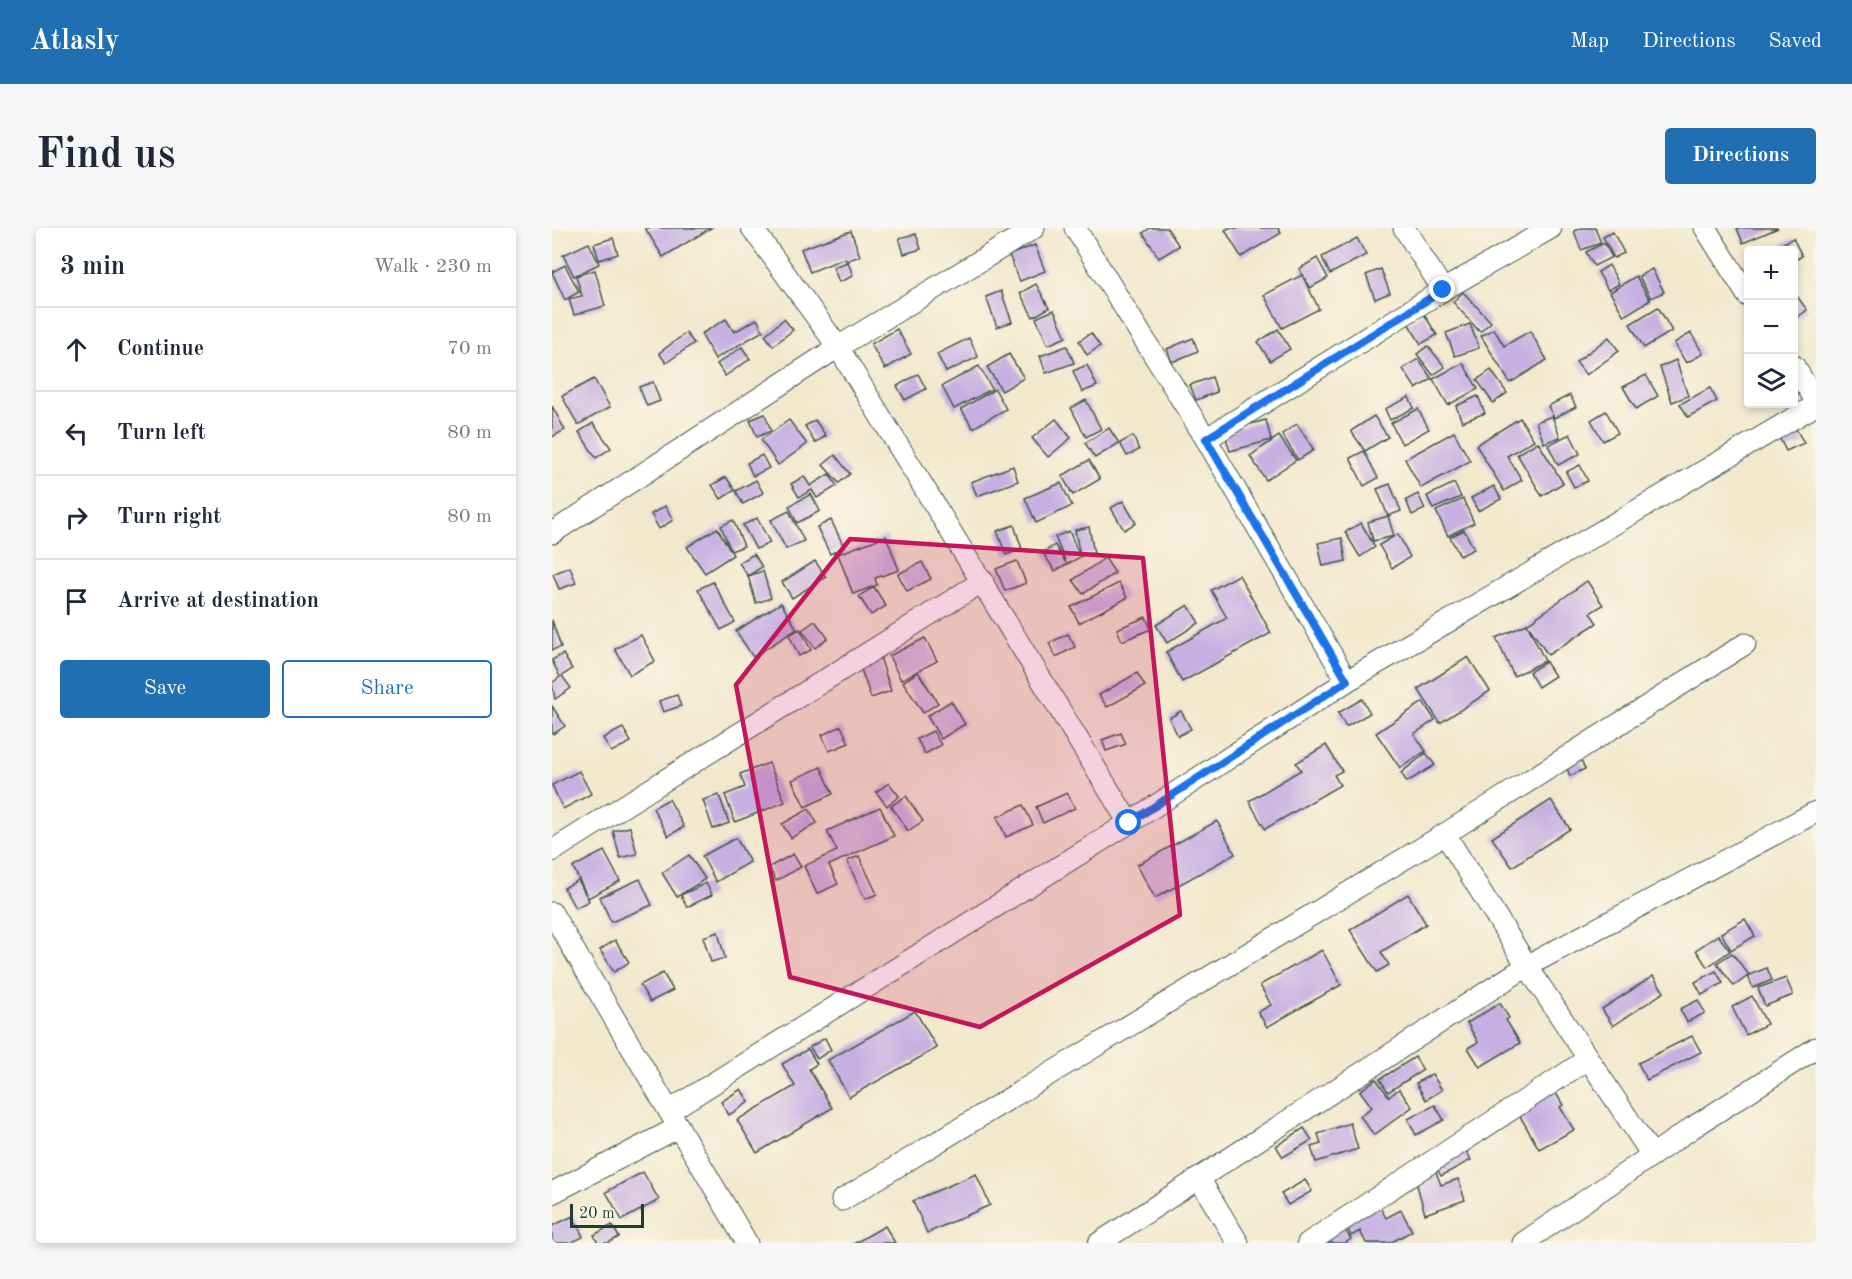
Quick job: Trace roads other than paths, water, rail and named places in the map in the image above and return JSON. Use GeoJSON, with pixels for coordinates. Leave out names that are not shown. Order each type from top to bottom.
{"type":"FeatureCollection","features":[{"type":"Feature","properties":{"kind":"street"},"geometry":{"type":"LineString","coordinates":[[752,228],[838,347],[1129,823]]}},
{"type":"Feature","properties":{"kind":"street"},"geometry":{"type":"LineString","coordinates":[[552,533],[838,347],[1034,228]]}},
{"type":"Feature","properties":{"kind":"street"},"geometry":{"type":"LineString","coordinates":[[1075,228],[1206,439],[1347,681]]}},
{"type":"Feature","properties":{"kind":"street"},"geometry":{"type":"LineString","coordinates":[[1404,228],[1443,290]]}},
{"type":"Feature","properties":{"kind":"street"},"geometry":{"type":"LineString","coordinates":[[1206,439],[1443,290],[1551,228]]}},
{"type":"Feature","properties":{"kind":"street"},"geometry":{"type":"LineString","coordinates":[[1705,228],[1744,288]]}},
{"type":"Feature","properties":{"kind":"street"},"geometry":{"type":"LineString","coordinates":[[552,1193],[674,1119],[1347,681],[1816,403],[1798,373]]}},
{"type":"Feature","properties":{"kind":"street"},"geometry":{"type":"LineString","coordinates":[[552,852],[982,581]]}},
{"type":"Feature","properties":{"kind":"street"},"geometry":{"type":"LineString","coordinates":[[842,1200],[1445,834],[1745,644]]}},
{"type":"Feature","properties":{"kind":"street"},"geometry":{"type":"LineString","coordinates":[[1099,1243],[1200,1180],[1527,966],[1816,812]]}},
{"type":"Feature","properties":{"kind":"street"},"geometry":{"type":"LineString","coordinates":[[1445,834],[1527,966],[1652,1155]]}},
{"type":"Feature","properties":{"kind":"street"},"geometry":{"type":"LineString","coordinates":[[552,913],[747,1243]]}},
{"type":"Feature","properties":{"kind":"street"},"geometry":{"type":"LineString","coordinates":[[1523,1243],[1816,1048]]}},
{"type":"Feature","properties":{"kind":"street"},"geometry":{"type":"LineString","coordinates":[[1308,1243],[1588,1059]]}},
{"type":"Feature","properties":{"kind":"street"},"geometry":{"type":"LineString","coordinates":[[1200,1180],[1238,1243]]}}]}
